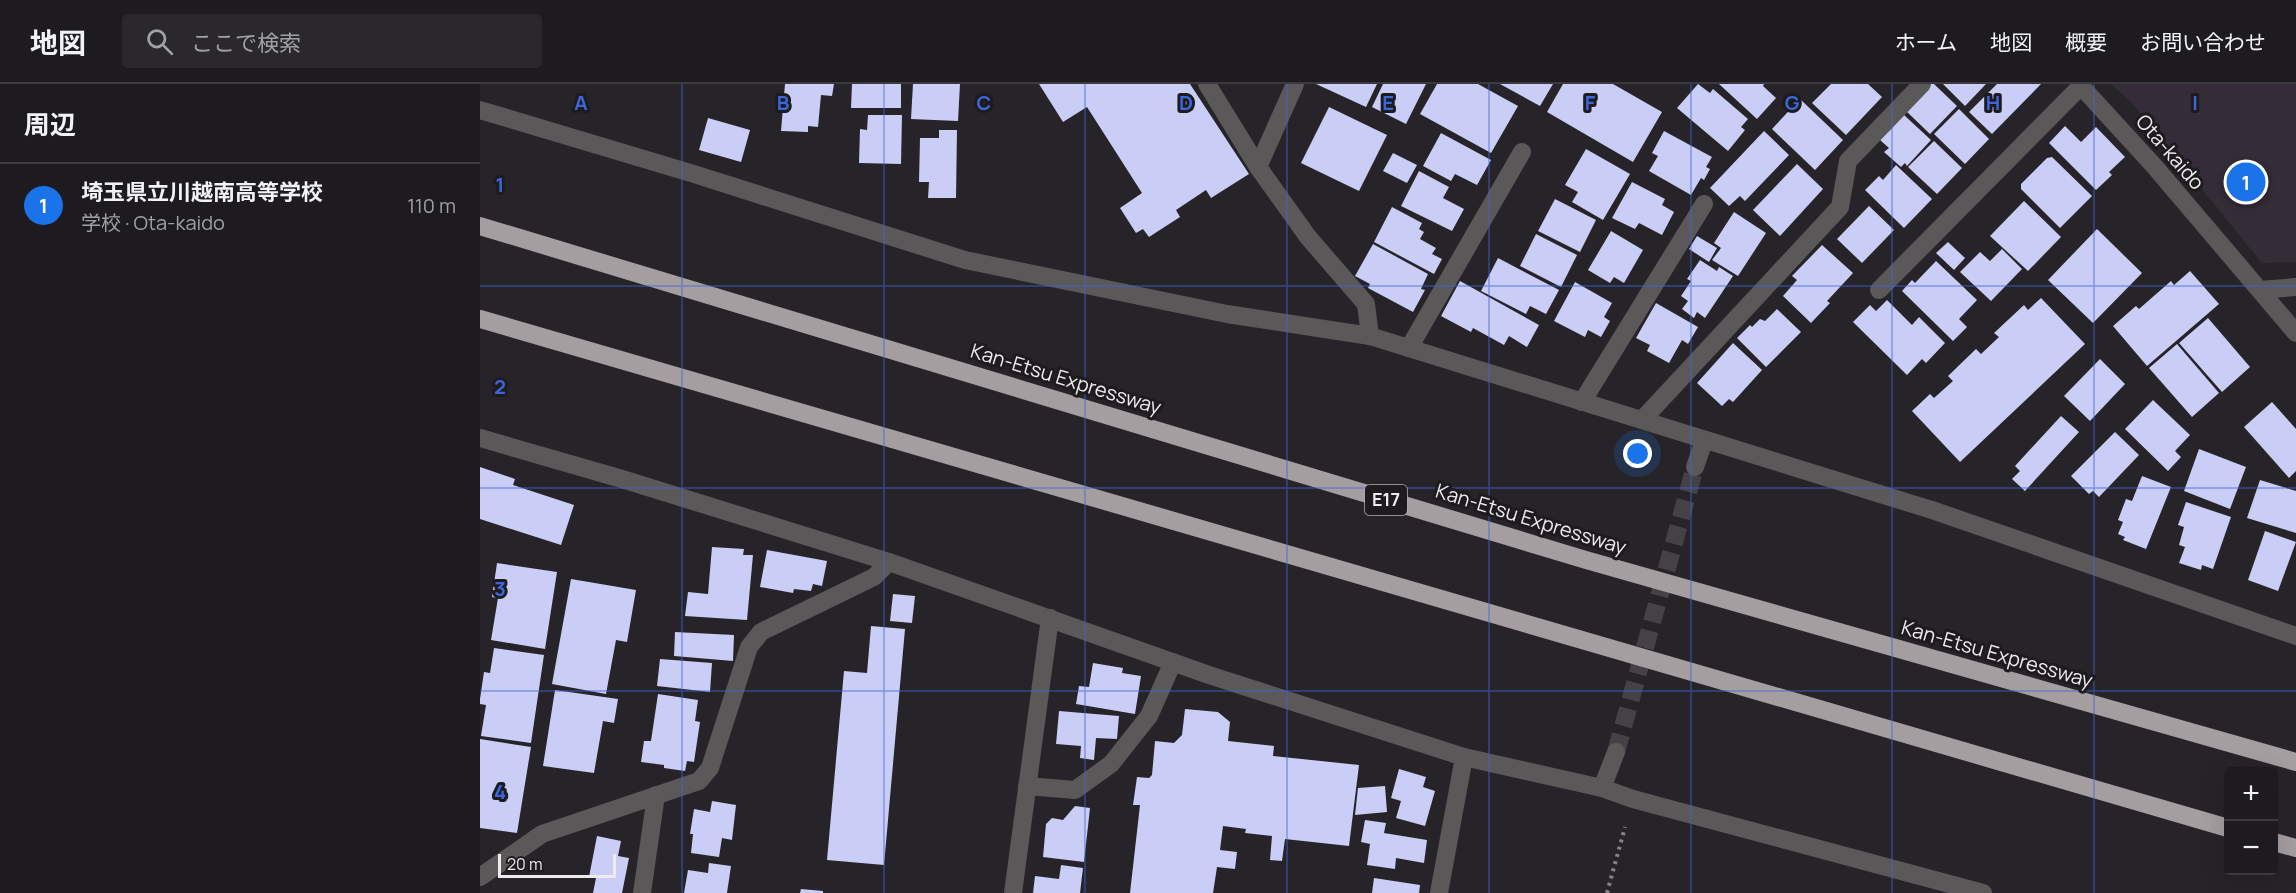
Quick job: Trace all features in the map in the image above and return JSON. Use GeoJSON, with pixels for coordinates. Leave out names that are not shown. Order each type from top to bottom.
{"type":"FeatureCollection","features":[{"type":"Feature","properties":{"kind":"highway","name":"Kan-Etsu Expressway"},"geometry":{"type":"LineString","coordinates":[[480,226],[1586,560],[2296,762]]}},
{"type":"Feature","properties":{"kind":"highway"},"geometry":{"type":"LineString","coordinates":[[480,319],[2224,827]]}},
{"type":"Feature","properties":{"kind":"highway"},"geometry":{"type":"LineString","coordinates":[[2278,843],[2296,848]]}},
{"type":"Feature","properties":{"kind":"street"},"geometry":{"type":"LineString","coordinates":[[1207,84],[1258,166],[1308,237],[1366,304],[1370,336]]}},
{"type":"Feature","properties":{"kind":"street"},"geometry":{"type":"LineString","coordinates":[[1258,166],[1295,84]]}},
{"type":"Feature","properties":{"kind":"street"},"geometry":{"type":"LineString","coordinates":[[1642,420],[1840,207],[1848,161],[1922,84]]}},
{"type":"Feature","properties":{"kind":"street"},"geometry":{"type":"LineString","coordinates":[[1879,290],[2080,85]]}},
{"type":"Feature","properties":{"kind":"street","name":"Ota-kaido"},"geometry":{"type":"LineString","coordinates":[[2080,85],[2155,167],[2296,333]]}},
{"type":"Feature","properties":{"kind":"street"},"geometry":{"type":"LineString","coordinates":[[480,110],[694,174],[965,260],[1227,314],[1370,336],[1932,510],[2296,636]]}},
{"type":"Feature","properties":{"kind":"street"},"geometry":{"type":"LineString","coordinates":[[1409,348],[1522,152]]}},
{"type":"Feature","properties":{"kind":"street"},"geometry":{"type":"LineString","coordinates":[[1582,402],[1704,204]]}},
{"type":"Feature","properties":{"kind":"street"},"geometry":{"type":"LineString","coordinates":[[2260,290],[2296,287]]}},
{"type":"Feature","properties":{"kind":"street"},"geometry":{"type":"LineString","coordinates":[[480,438],[622,479],[889,562],[1173,662],[1464,757],[1602,788],[1633,799],[1983,893]]}},
{"type":"Feature","properties":{"kind":"street"},"geometry":{"type":"LineString","coordinates":[[1695,467],[1704,441]]}},
{"type":"Feature","properties":{"kind":"street"},"geometry":{"type":"LineString","coordinates":[[480,877],[542,834],[699,782],[710,768],[749,647],[761,632],[874,577],[889,562]]}},
{"type":"Feature","properties":{"kind":"street"},"geometry":{"type":"LineString","coordinates":[[1013,893],[1050,618]]}},
{"type":"Feature","properties":{"kind":"street"},"geometry":{"type":"LineString","coordinates":[[1027,786],[1075,790],[1111,764],[1149,716],[1173,662]]}},
{"type":"Feature","properties":{"kind":"street"},"geometry":{"type":"LineString","coordinates":[[1602,788],[1616,752]]}},
{"type":"Feature","properties":{"kind":"street"},"geometry":{"type":"LineString","coordinates":[[1439,893],[1464,757]]}},
{"type":"Feature","properties":{"kind":"street"},"geometry":{"type":"LineString","coordinates":[[642,893],[656,795]]}},
{"type":"Feature","properties":{"kind":"path"},"geometry":{"type":"LineString","coordinates":[[1607,893],[1633,799]]}},
{"type":"Feature","properties":{"kind":"shaded area"},"geometry":{"type":"Polygon","coordinates":[[[2111,84],[2296,84],[2296,262],[2262,263],[2132,103],[2111,84]]]}},
{"type":"Feature","properties":{"kind":"building"},"geometry":{"type":"Polygon","coordinates":[[[785,84],[834,84],[832,96],[821,95],[818,127],[808,126],[808,132],[781,131],[785,84]]]}},
{"type":"Feature","properties":{"kind":"building"},"geometry":{"type":"Polygon","coordinates":[[[852,84],[901,84],[901,108],[851,108],[852,84]]]}},
{"type":"Feature","properties":{"kind":"building"},"geometry":{"type":"Polygon","coordinates":[[[913,84],[960,84],[958,121],[911,119],[913,84]]]}},
{"type":"Feature","properties":{"kind":"building"},"geometry":{"type":"Polygon","coordinates":[[[1039,84],[1190,84],[1249,174],[1211,198],[1206,190],[1176,210],[1180,217],[1149,237],[1143,229],[1136,233],[1120,208],[1142,193],[1087,107],[1063,122],[1039,84]]]}},
{"type":"Feature","properties":{"kind":"building"},"geometry":{"type":"Polygon","coordinates":[[[1316,84],[1377,84],[1366,107],[1316,84]]]}},
{"type":"Feature","properties":{"kind":"building"},"geometry":{"type":"Polygon","coordinates":[[[1383,84],[1426,84],[1406,124],[1372,107],[1383,84]]]}},
{"type":"Feature","properties":{"kind":"building"},"geometry":{"type":"Polygon","coordinates":[[[1437,84],[1478,84],[1518,106],[1491,153],[1420,114],[1437,84]]]}},
{"type":"Feature","properties":{"kind":"building"},"geometry":{"type":"Polygon","coordinates":[[[1500,84],[1553,84],[1540,106],[1500,84]]]}},
{"type":"Feature","properties":{"kind":"building"},"geometry":{"type":"Polygon","coordinates":[[[1563,84],[1613,84],[1662,112],[1633,162],[1547,112],[1563,84]]]}},
{"type":"Feature","properties":{"kind":"building"},"geometry":{"type":"Polygon","coordinates":[[[1698,84],[1710,93],[1713,89],[1748,119],[1741,127],[1745,130],[1728,151],[1677,108],[1698,84]]]}},
{"type":"Feature","properties":{"kind":"building"},"geometry":{"type":"Polygon","coordinates":[[[1719,84],[1764,84],[1763,86],[1776,98],[1757,119],[1719,84]]]}},
{"type":"Feature","properties":{"kind":"building"},"geometry":{"type":"Polygon","coordinates":[[[1831,84],[1868,84],[1882,97],[1846,135],[1812,103],[1831,84]]]}},
{"type":"Feature","properties":{"kind":"building"},"geometry":{"type":"Polygon","coordinates":[[[1930,84],[1934,84],[1957,106],[1930,134],[1905,110],[1930,84]]]}},
{"type":"Feature","properties":{"kind":"building"},"geometry":{"type":"Polygon","coordinates":[[[1943,84],[1986,84],[1965,106],[1943,84]]]}},
{"type":"Feature","properties":{"kind":"building"},"geometry":{"type":"Polygon","coordinates":[[[1997,84],[2041,84],[1992,134],[1969,112],[1997,84]]]}},
{"type":"Feature","properties":{"kind":"building"},"geometry":{"type":"Polygon","coordinates":[[[1800,99],[1843,140],[1815,170],[1772,129],[1800,99]]]}},
{"type":"Feature","properties":{"kind":"building"},"geometry":{"type":"Polygon","coordinates":[[[1329,107],[1387,135],[1359,191],[1301,163],[1329,107]]]}},
{"type":"Feature","properties":{"kind":"building"},"geometry":{"type":"Polygon","coordinates":[[[1959,109],[1989,139],[1965,164],[1934,134],[1959,109]]]}},
{"type":"Feature","properties":{"kind":"building"},"geometry":{"type":"Polygon","coordinates":[[[868,115],[902,115],[901,164],[859,163],[860,129],[867,130],[868,115]]]}},
{"type":"Feature","properties":{"kind":"building"},"geometry":{"type":"Polygon","coordinates":[[[1904,115],[1931,140],[1907,166],[1905,163],[1901,167],[1884,152],[1889,148],[1880,140],[1904,115]]]}},
{"type":"Feature","properties":{"kind":"building"},"geometry":{"type":"Polygon","coordinates":[[[708,118],[750,130],[741,162],[699,150],[708,118]]]}},
{"type":"Feature","properties":{"kind":"building"},"geometry":{"type":"Polygon","coordinates":[[[2065,126],[2081,142],[2096,127],[2125,157],[2109,172],[2112,175],[2096,190],[2049,143],[2065,126]]]}},
{"type":"Feature","properties":{"kind":"building"},"geometry":{"type":"Polygon","coordinates":[[[939,130],[957,130],[956,198],[928,198],[929,182],[919,182],[920,138],[939,138],[939,130]]]}},
{"type":"Feature","properties":{"kind":"building"},"geometry":{"type":"Polygon","coordinates":[[[1664,131],[1712,157],[1706,167],[1710,169],[1704,180],[1701,178],[1691,195],[1649,171],[1658,156],[1652,153],[1664,131]]]}},
{"type":"Feature","properties":{"kind":"building"},"geometry":{"type":"Polygon","coordinates":[[[1764,131],[1789,155],[1745,201],[1740,196],[1729,206],[1710,188],[1764,131]]]}},
{"type":"Feature","properties":{"kind":"building"},"geometry":{"type":"Polygon","coordinates":[[[1441,133],[1491,160],[1477,185],[1455,174],[1451,181],[1423,166],[1441,133]]]}},
{"type":"Feature","properties":{"kind":"building"},"geometry":{"type":"Polygon","coordinates":[[[1934,141],[1962,168],[1937,194],[1908,167],[1934,141]]]}},
{"type":"Feature","properties":{"kind":"building"},"geometry":{"type":"Polygon","coordinates":[[[1586,149],[1630,174],[1603,220],[1572,202],[1578,192],[1565,185],[1586,149]]]}},
{"type":"Feature","properties":{"kind":"building"},"geometry":{"type":"Polygon","coordinates":[[[1393,153],[1417,165],[1407,183],[1383,171],[1393,153]]]}},
{"type":"Feature","properties":{"kind":"building"},"geometry":{"type":"Polygon","coordinates":[[[2052,157],[2092,196],[2060,228],[2021,189],[2021,184],[2047,158],[2052,157]]]}},
{"type":"Feature","properties":{"kind":"building"},"geometry":{"type":"Polygon","coordinates":[[[1797,164],[1823,189],[1780,236],[1753,210],[1797,164]]]}},
{"type":"Feature","properties":{"kind":"building"},"geometry":{"type":"Polygon","coordinates":[[[1896,165],[1932,199],[1904,228],[1865,190],[1879,176],[1883,180],[1896,165]]]}},
{"type":"Feature","properties":{"kind":"building"},"geometry":{"type":"Polygon","coordinates":[[[1419,171],[1449,187],[1443,198],[1464,209],[1452,231],[1401,206],[1419,171]]]}},
{"type":"Feature","properties":{"kind":"building"},"geometry":{"type":"Polygon","coordinates":[[[1632,182],[1665,199],[1662,205],[1674,212],[1662,235],[1639,223],[1635,229],[1612,218],[1632,182]]]}},
{"type":"Feature","properties":{"kind":"building"},"geometry":{"type":"Polygon","coordinates":[[[1555,199],[1596,220],[1580,252],[1538,231],[1555,199]]]}},
{"type":"Feature","properties":{"kind":"building"},"geometry":{"type":"Polygon","coordinates":[[[2024,201],[2061,237],[2028,271],[1990,236],[2024,201]]]}},
{"type":"Feature","properties":{"kind":"building"},"geometry":{"type":"Polygon","coordinates":[[[1869,206],[1894,230],[1862,263],[1837,239],[1869,206]]]}},
{"type":"Feature","properties":{"kind":"building"},"geometry":{"type":"Polygon","coordinates":[[[1392,207],[1422,223],[1419,229],[1424,232],[1420,239],[1436,248],[1432,254],[1442,259],[1434,274],[1374,242],[1392,207]]]}},
{"type":"Feature","properties":{"kind":"building"},"geometry":{"type":"Polygon","coordinates":[[[1734,212],[1766,233],[1738,276],[1712,260],[1721,248],[1714,243],[1734,212]]]}},
{"type":"Feature","properties":{"kind":"building"},"geometry":{"type":"Polygon","coordinates":[[[2097,229],[2142,273],[2093,323],[2048,280],[2097,229]]]}},
{"type":"Feature","properties":{"kind":"building"},"geometry":{"type":"Polygon","coordinates":[[[1611,231],[1643,250],[1624,283],[1614,277],[1610,283],[1588,270],[1611,231]]]}},
{"type":"Feature","properties":{"kind":"building"},"geometry":{"type":"Polygon","coordinates":[[[1536,234],[1577,255],[1561,287],[1520,266],[1536,234]]]}},
{"type":"Feature","properties":{"kind":"building"},"geometry":{"type":"Polygon","coordinates":[[[1697,236],[1717,248],[1709,262],[1689,249],[1697,236]]]}},
{"type":"Feature","properties":{"kind":"building"},"geometry":{"type":"Polygon","coordinates":[[[1948,242],[1965,258],[1954,270],[1936,253],[1948,242]]]}},
{"type":"Feature","properties":{"kind":"building"},"geometry":{"type":"Polygon","coordinates":[[[1373,244],[1428,274],[1421,289],[1425,290],[1413,312],[1368,288],[1370,284],[1355,276],[1373,244]]]}},
{"type":"Feature","properties":{"kind":"building"},"geometry":{"type":"Polygon","coordinates":[[[1822,245],[1853,273],[1827,301],[1830,303],[1811,323],[1783,296],[1797,280],[1792,276],[1822,245]]]}},
{"type":"Feature","properties":{"kind":"building"},"geometry":{"type":"Polygon","coordinates":[[[2002,249],[2022,269],[1991,301],[1960,272],[1980,252],[1990,261],[2002,249]]]}},
{"type":"Feature","properties":{"kind":"building"},"geometry":{"type":"Polygon","coordinates":[[[1498,258],[1559,290],[1546,314],[1530,306],[1526,314],[1481,291],[1498,258]]]}},
{"type":"Feature","properties":{"kind":"building"},"geometry":{"type":"Polygon","coordinates":[[[1700,260],[1717,271],[1719,267],[1733,276],[1705,318],[1697,312],[1694,318],[1682,309],[1688,301],[1681,296],[1691,281],[1687,279],[1700,260]]]}},
{"type":"Feature","properties":{"kind":"building"},"geometry":{"type":"Polygon","coordinates":[[[1936,261],[1977,300],[1959,319],[1967,327],[1953,341],[1902,291],[1912,280],[1915,283],[1936,261]]]}},
{"type":"Feature","properties":{"kind":"building"},"geometry":{"type":"Polygon","coordinates":[[[2190,271],[2219,304],[2147,366],[2113,326],[2136,306],[2139,309],[2171,281],[2174,285],[2190,271]]]}},
{"type":"Feature","properties":{"kind":"building"},"geometry":{"type":"Polygon","coordinates":[[[1460,281],[1539,325],[1527,347],[1509,336],[1504,345],[1473,328],[1471,332],[1441,316],[1460,281]]]}},
{"type":"Feature","properties":{"kind":"building"},"geometry":{"type":"Polygon","coordinates":[[[1575,282],[1612,303],[1604,317],[1610,321],[1601,337],[1588,330],[1585,337],[1554,321],[1575,282]]]}},
{"type":"Feature","properties":{"kind":"building"},"geometry":{"type":"Polygon","coordinates":[[[2041,298],[2085,344],[1960,462],[1912,411],[1930,394],[1934,398],[1953,381],[1948,376],[1976,349],[1981,354],[1999,337],[1994,333],[2024,305],[2028,310],[2041,298]]]}},
{"type":"Feature","properties":{"kind":"building"},"geometry":{"type":"Polygon","coordinates":[[[1887,300],[1912,325],[1919,317],[1945,343],[1926,363],[1922,359],[1907,375],[1853,322],[1870,305],[1876,311],[1887,300]]]}},
{"type":"Feature","properties":{"kind":"building"},"geometry":{"type":"Polygon","coordinates":[[[1656,303],[1698,327],[1688,344],[1682,340],[1669,363],[1647,351],[1650,345],[1636,338],[1656,303]]]}},
{"type":"Feature","properties":{"kind":"building"},"geometry":{"type":"Polygon","coordinates":[[[1777,309],[1801,332],[1766,367],[1737,338],[1750,325],[1752,327],[1760,319],[1765,321],[1777,309]]]}},
{"type":"Feature","properties":{"kind":"building"},"geometry":{"type":"Polygon","coordinates":[[[2208,318],[2250,367],[2222,392],[2179,343],[2208,318]]]}},
{"type":"Feature","properties":{"kind":"building"},"geometry":{"type":"Polygon","coordinates":[[[1733,343],[1762,370],[1733,402],[1729,399],[1722,406],[1697,383],[1733,343]]]}},
{"type":"Feature","properties":{"kind":"building"},"geometry":{"type":"Polygon","coordinates":[[[2177,344],[2219,393],[2192,417],[2149,368],[2177,344]]]}},
{"type":"Feature","properties":{"kind":"building"},"geometry":{"type":"Polygon","coordinates":[[[2100,359],[2125,384],[2090,421],[2064,396],[2100,359]]]}},
{"type":"Feature","properties":{"kind":"building"},"geometry":{"type":"Polygon","coordinates":[[[2153,400],[2190,435],[2175,451],[2181,457],[2168,471],[2125,429],[2153,400]]]}},
{"type":"Feature","properties":{"kind":"building"},"geometry":{"type":"Polygon","coordinates":[[[2272,402],[2296,429],[2296,471],[2289,478],[2244,427],[2272,402]]]}},
{"type":"Feature","properties":{"kind":"building"},"geometry":{"type":"Polygon","coordinates":[[[2061,416],[2079,432],[2025,491],[2012,479],[2020,471],[2015,466],[2061,416]]]}},
{"type":"Feature","properties":{"kind":"building"},"geometry":{"type":"Polygon","coordinates":[[[2115,432],[2139,455],[2099,497],[2093,491],[2089,494],[2071,476],[2115,432]]]}},
{"type":"Feature","properties":{"kind":"building"},"geometry":{"type":"Polygon","coordinates":[[[2199,449],[2246,467],[2230,509],[2184,491],[2199,449]]]}},
{"type":"Feature","properties":{"kind":"building"},"geometry":{"type":"Polygon","coordinates":[[[480,467],[515,479],[513,485],[574,505],[561,545],[480,519],[480,467]]]}},
{"type":"Feature","properties":{"kind":"building"},"geometry":{"type":"Polygon","coordinates":[[[2142,476],[2171,487],[2146,549],[2123,540],[2125,537],[2118,534],[2123,522],[2118,520],[2126,499],[2132,501],[2142,476]]]}},
{"type":"Feature","properties":{"kind":"building"},"geometry":{"type":"Polygon","coordinates":[[[2260,480],[2296,491],[2296,533],[2247,518],[2260,480]]]}},
{"type":"Feature","properties":{"kind":"building"},"geometry":{"type":"Polygon","coordinates":[[[2186,502],[2231,517],[2213,569],[2202,565],[2201,570],[2179,563],[2185,547],[2179,545],[2184,527],[2178,525],[2186,502]]]}},
{"type":"Feature","properties":{"kind":"building"},"geometry":{"type":"Polygon","coordinates":[[[2265,531],[2296,542],[2278,591],[2248,580],[2265,531]]]}},
{"type":"Feature","properties":{"kind":"building"},"geometry":{"type":"Polygon","coordinates":[[[712,547],[744,549],[743,555],[753,555],[747,620],[685,616],[688,592],[708,594],[712,547]]]}},
{"type":"Feature","properties":{"kind":"building"},"geometry":{"type":"Polygon","coordinates":[[[767,550],[827,561],[822,586],[813,584],[811,591],[794,589],[793,593],[760,587],[767,550]]]}},
{"type":"Feature","properties":{"kind":"building"},"geometry":{"type":"Polygon","coordinates":[[[497,563],[557,572],[545,649],[491,640],[498,598],[492,597],[497,563]]]}},
{"type":"Feature","properties":{"kind":"building"},"geometry":{"type":"Polygon","coordinates":[[[571,579],[636,590],[627,642],[616,640],[606,694],[552,684],[571,579]]]}},
{"type":"Feature","properties":{"kind":"building"},"geometry":{"type":"Polygon","coordinates":[[[893,594],[915,596],[912,623],[890,621],[893,594]]]}},
{"type":"Feature","properties":{"kind":"building"},"geometry":{"type":"Polygon","coordinates":[[[871,626],[905,629],[884,865],[827,860],[844,671],[867,673],[871,626]]]}},
{"type":"Feature","properties":{"kind":"building"},"geometry":{"type":"Polygon","coordinates":[[[675,632],[734,635],[733,661],[674,656],[675,632]]]}},
{"type":"Feature","properties":{"kind":"building"},"geometry":{"type":"Polygon","coordinates":[[[494,648],[544,655],[531,743],[481,736],[486,705],[480,704],[480,699],[484,672],[490,673],[494,648]]]}},
{"type":"Feature","properties":{"kind":"building"},"geometry":{"type":"Polygon","coordinates":[[[660,659],[712,663],[710,692],[657,686],[660,659]]]}},
{"type":"Feature","properties":{"kind":"building"},"geometry":{"type":"Polygon","coordinates":[[[1093,663],[1123,668],[1122,673],[1141,676],[1135,714],[1076,704],[1079,686],[1089,687],[1093,663]]]}},
{"type":"Feature","properties":{"kind":"building"},"geometry":{"type":"Polygon","coordinates":[[[555,690],[618,699],[614,723],[603,721],[594,773],[543,766],[555,690]]]}},
{"type":"Feature","properties":{"kind":"building"},"geometry":{"type":"Polygon","coordinates":[[[658,694],[698,700],[695,721],[700,722],[694,762],[687,761],[685,771],[641,762],[644,741],[651,741],[658,694]]]}},
{"type":"Feature","properties":{"kind":"building"},"geometry":{"type":"Polygon","coordinates":[[[1185,709],[1218,712],[1230,722],[1228,741],[1274,746],[1273,756],[1359,765],[1349,846],[1285,839],[1282,861],[1270,860],[1272,836],[1245,833],[1246,829],[1223,826],[1220,850],[1237,852],[1235,869],[1217,867],[1213,893],[1130,893],[1140,805],[1133,805],[1137,777],[1149,778],[1152,775],[1155,741],[1174,743],[1182,735],[1185,709]]]}},
{"type":"Feature","properties":{"kind":"building"},"geometry":{"type":"Polygon","coordinates":[[[1059,711],[1119,716],[1117,739],[1096,738],[1094,760],[1080,758],[1081,746],[1056,744],[1059,711]]]}},
{"type":"Feature","properties":{"kind":"building"},"geometry":{"type":"Polygon","coordinates":[[[480,739],[531,747],[517,833],[480,828],[480,739]]]}},
{"type":"Feature","properties":{"kind":"building"},"geometry":{"type":"Polygon","coordinates":[[[1399,769],[1426,777],[1423,787],[1435,791],[1425,826],[1396,818],[1401,801],[1391,798],[1399,769]]]}},
{"type":"Feature","properties":{"kind":"building"},"geometry":{"type":"Polygon","coordinates":[[[1385,786],[1387,812],[1355,815],[1358,788],[1385,786]]]}},
{"type":"Feature","properties":{"kind":"building"},"geometry":{"type":"Polygon","coordinates":[[[712,801],[736,805],[732,840],[722,838],[719,857],[691,853],[693,834],[690,834],[694,809],[710,812],[712,801]]]}},
{"type":"Feature","properties":{"kind":"building"},"geometry":{"type":"Polygon","coordinates":[[[1075,806],[1090,808],[1084,862],[1043,857],[1046,824],[1052,818],[1063,820],[1075,806]]]}},
{"type":"Feature","properties":{"kind":"building"},"geometry":{"type":"Polygon","coordinates":[[[1365,820],[1386,823],[1384,833],[1427,840],[1424,863],[1396,858],[1395,869],[1367,865],[1370,844],[1361,842],[1365,820]]]}},
{"type":"Feature","properties":{"kind":"building"},"geometry":{"type":"Polygon","coordinates":[[[597,836],[621,841],[618,856],[629,858],[622,893],[593,893],[596,878],[589,877],[597,836]]]}},
{"type":"Feature","properties":{"kind":"building"},"geometry":{"type":"Polygon","coordinates":[[[709,863],[731,866],[727,893],[684,893],[688,870],[708,873],[709,863]]]}},
{"type":"Feature","properties":{"kind":"building"},"geometry":{"type":"Polygon","coordinates":[[[1061,865],[1083,868],[1080,893],[1033,893],[1035,876],[1059,879],[1061,865]]]}},
{"type":"Feature","properties":{"kind":"building"},"geometry":{"type":"Polygon","coordinates":[[[1374,878],[1420,885],[1419,893],[1372,893],[1374,878]]]}},
{"type":"Feature","properties":{"kind":"building"},"geometry":{"type":"Polygon","coordinates":[[[801,889],[823,891],[823,893],[800,893],[801,889]]]}},
{"type":"Feature","properties":{"kind":"tunnel"},"geometry":{"type":"LineString","coordinates":[[1616,752],[1695,467]]}},
{"type":"Feature","properties":{"kind":"place","name":"埼玉県立川越南高等学校"},"geometry":{"type":"Point","coordinates":[2246,182]}}]}
